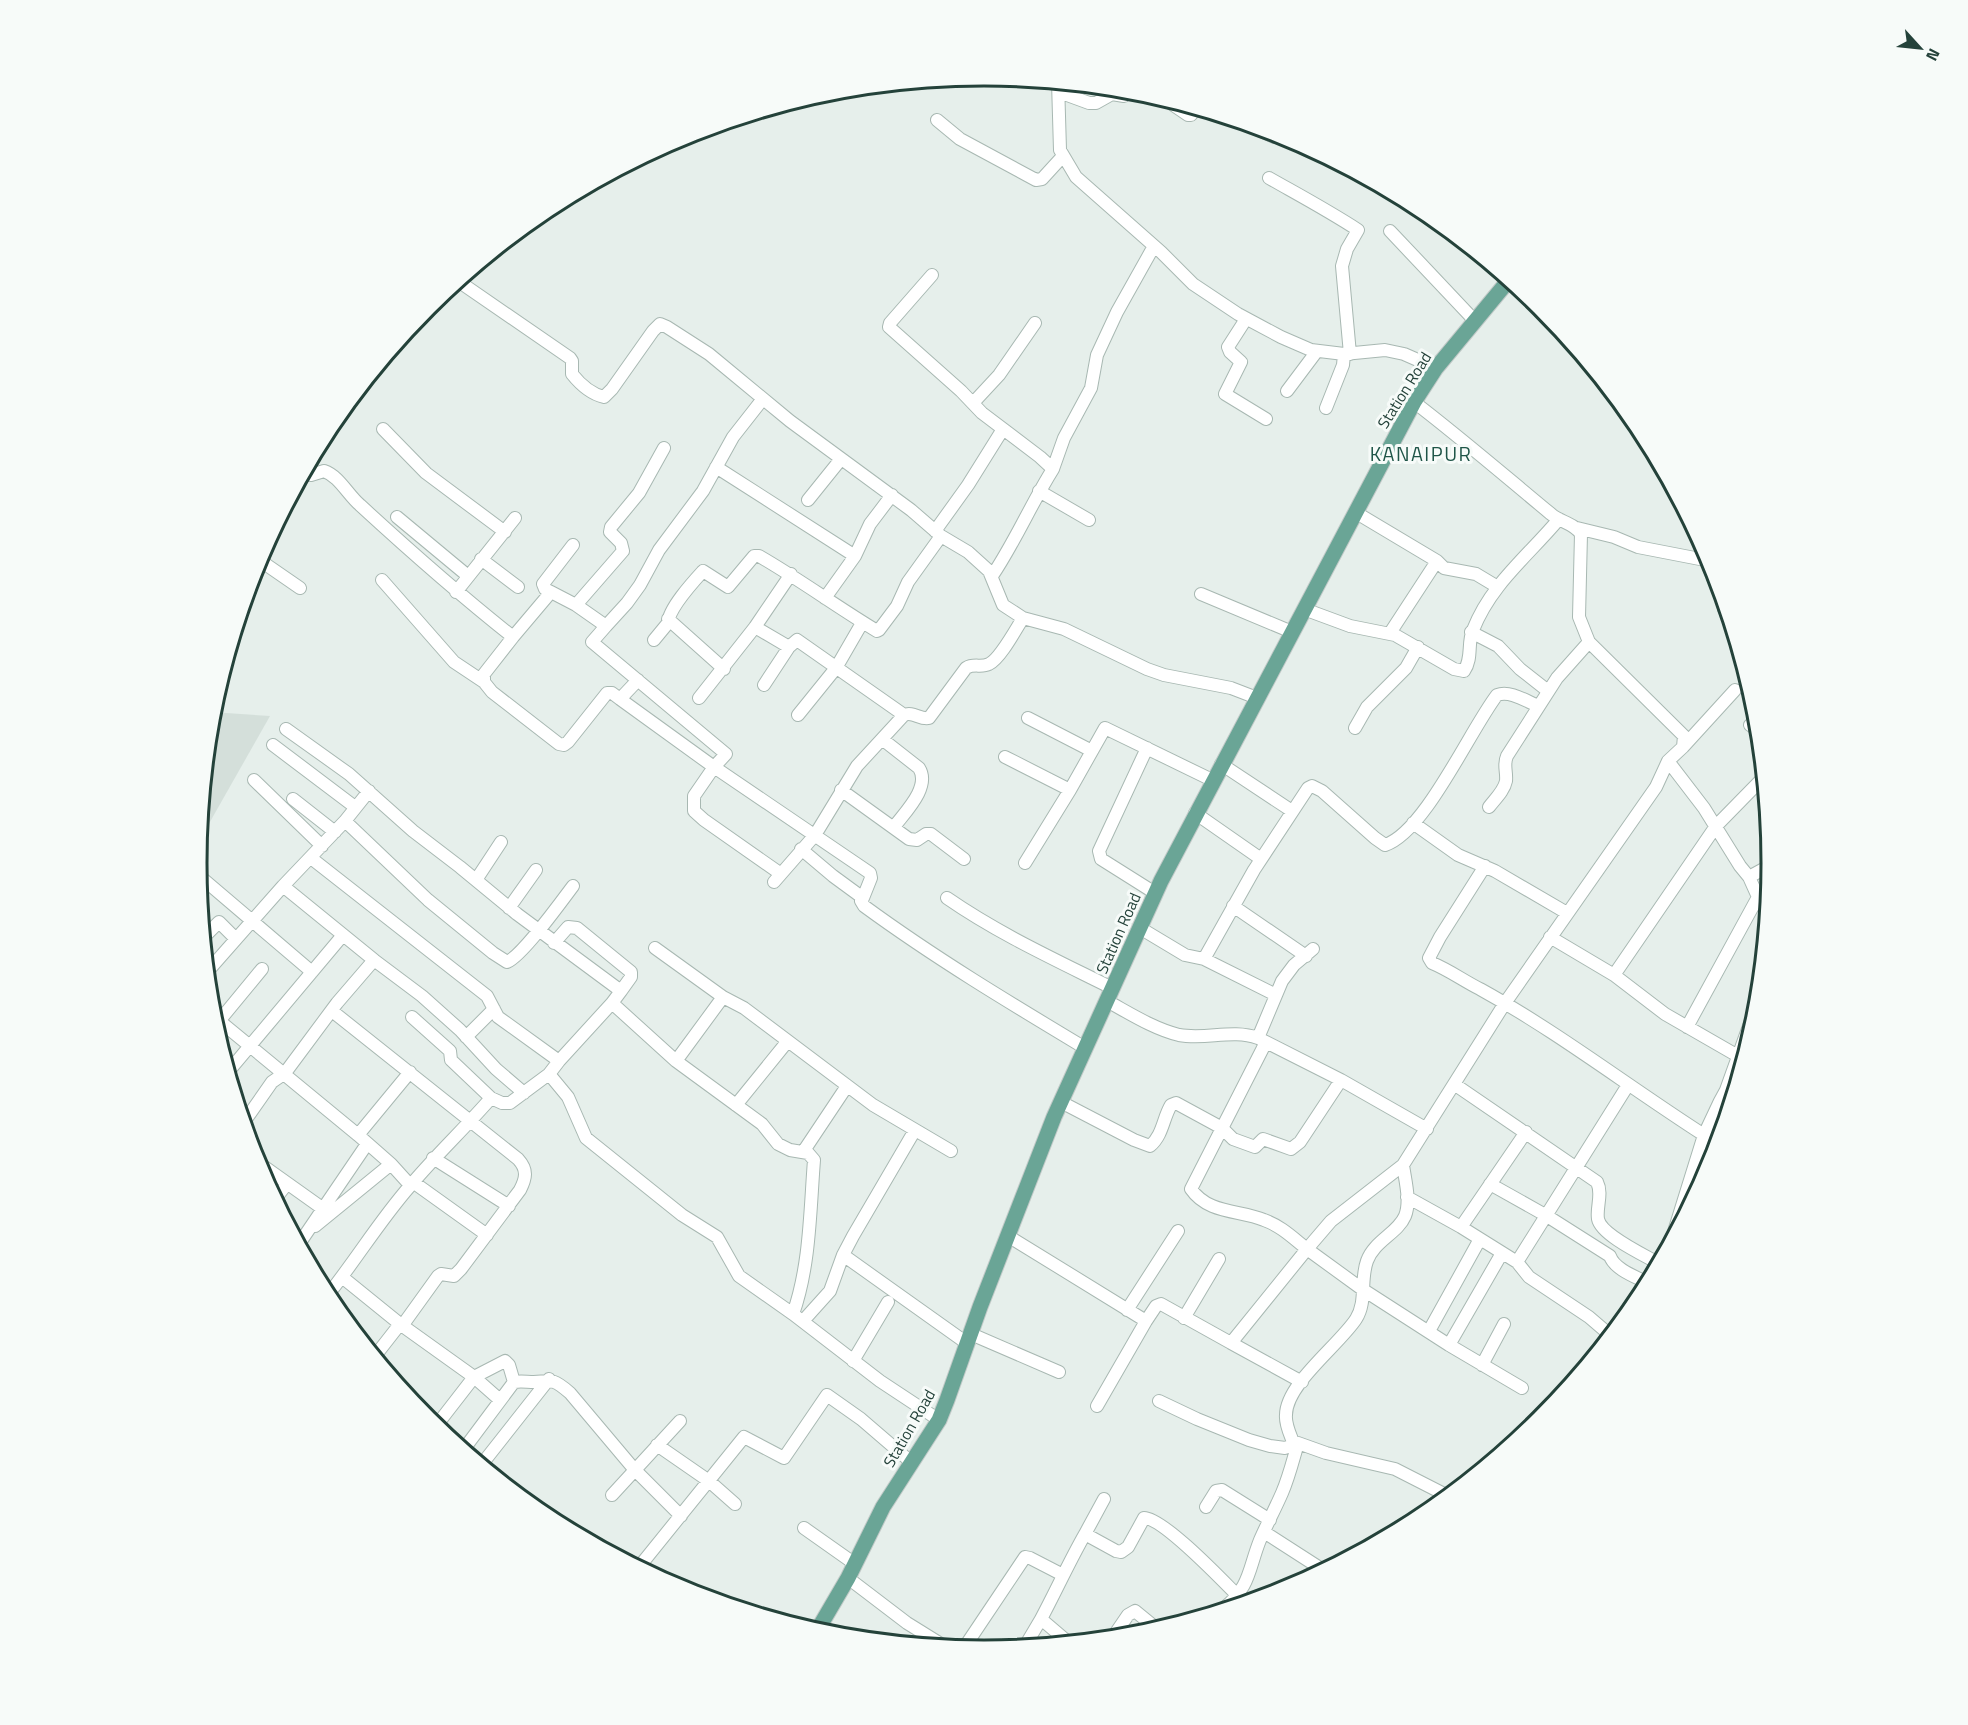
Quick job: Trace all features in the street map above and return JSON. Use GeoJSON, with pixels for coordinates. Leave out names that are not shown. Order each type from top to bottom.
{"type":"FeatureCollection","features":[{"type":"Feature","properties":{"kind":"main road","name":"Station Road"},"geometry":{"type":"LineString","coordinates":[[823,1623],[883,1507],[939,1420],[1061,1102],[1155,893],[1195,813],[1414,402],[1436,368],[1504,286]]}},
{"type":"Feature","properties":{"kind":"street"},"geometry":{"type":"LineString","coordinates":[[1058,89],[1060,150],[1076,177],[1193,284],[1246,319],[1281,337],[1317,351],[1347,354],[1385,350],[1404,354],[1436,368]]}},
{"type":"Feature","properties":{"kind":"street"},"geometry":{"type":"LineString","coordinates":[[1063,90],[1083,101],[1096,103],[1109,96]]}},
{"type":"Feature","properties":{"kind":"street"},"geometry":{"type":"LineString","coordinates":[[937,120],[960,139],[1036,180],[1042,179],[1063,156]]}},
{"type":"Feature","properties":{"kind":"street"},"geometry":{"type":"LineString","coordinates":[[1269,178],[1358,230],[1347,249],[1342,267],[1347,354],[1326,408]]}},
{"type":"Feature","properties":{"kind":"street"},"geometry":{"type":"LineString","coordinates":[[1390,231],[1475,321]]}},
{"type":"Feature","properties":{"kind":"street"},"geometry":{"type":"LineString","coordinates":[[992,576],[1009,551],[1039,490],[1053,469],[1064,438],[1091,388],[1097,355],[1117,312],[1154,246]]}},
{"type":"Feature","properties":{"kind":"street"},"geometry":{"type":"LineString","coordinates":[[932,275],[889,327],[1003,429],[1053,469]]}},
{"type":"Feature","properties":{"kind":"street"},"geometry":{"type":"LineString","coordinates":[[464,285],[570,358],[572,374],[578,382],[604,397],[653,331],[661,324],[709,354],[762,400],[892,495],[938,533],[968,552],[992,576],[1003,605],[1023,618],[1064,629],[1164,675],[1231,688],[1257,698]]}},
{"type":"Feature","properties":{"kind":"street"},"geometry":{"type":"LineString","coordinates":[[1246,319],[1228,347],[1240,362],[1225,394],[1266,419]]}},
{"type":"Feature","properties":{"kind":"street"},"geometry":{"type":"LineString","coordinates":[[973,403],[999,375],[1035,323]]}},
{"type":"Feature","properties":{"kind":"street"},"geometry":{"type":"LineString","coordinates":[[1287,391],[1317,351]]}},
{"type":"Feature","properties":{"kind":"street"},"geometry":{"type":"LineString","coordinates":[[762,400],[733,437],[703,491],[659,550],[640,585],[592,642],[726,754],[694,796],[694,811],[704,820],[777,878],[815,835],[841,790],[860,763],[904,715],[910,713],[925,719],[929,718],[966,668],[973,665],[985,666],[995,660],[1023,618]]}},
{"type":"Feature","properties":{"kind":"street"},"geometry":{"type":"LineString","coordinates":[[1414,402],[1469,444],[1558,519],[1577,528],[1614,537],[1638,547],[1699,559]]}},
{"type":"Feature","properties":{"kind":"street"},"geometry":{"type":"LineString","coordinates":[[383,429],[426,473],[505,532]]}},
{"type":"Feature","properties":{"kind":"street"},"geometry":{"type":"LineString","coordinates":[[654,640],[703,571],[728,587],[754,556],[759,556],[791,574],[877,631],[883,627],[897,606],[908,582],[1003,429]]}},
{"type":"Feature","properties":{"kind":"street"},"geometry":{"type":"LineString","coordinates":[[576,605],[622,551],[623,546],[610,532],[611,527],[639,493],[664,448]]}},
{"type":"Feature","properties":{"kind":"street"},"geometry":{"type":"LineString","coordinates":[[808,501],[841,459]]}},
{"type":"Feature","properties":{"kind":"street"},"geometry":{"type":"LineString","coordinates":[[716,467],[855,556]]}},
{"type":"Feature","properties":{"kind":"street"},"geometry":{"type":"LineString","coordinates":[[311,475],[324,471],[329,473],[358,504],[456,592],[513,637]]}},
{"type":"Feature","properties":{"kind":"street"},"geometry":{"type":"LineString","coordinates":[[1039,490],[1089,520]]}},
{"type":"Feature","properties":{"kind":"street"},"geometry":{"type":"LineString","coordinates":[[825,598],[855,556],[870,524],[892,495]]}},
{"type":"Feature","properties":{"kind":"street"},"geometry":{"type":"LineString","coordinates":[[1355,512],[1437,561],[1444,568],[1476,574],[1496,586]]}},
{"type":"Feature","properties":{"kind":"street"},"geometry":{"type":"LineString","coordinates":[[397,517],[468,576]]}},
{"type":"Feature","properties":{"kind":"street"},"geometry":{"type":"LineString","coordinates":[[456,592],[515,518]]}},
{"type":"Feature","properties":{"kind":"street"},"geometry":{"type":"LineString","coordinates":[[1304,609],[1350,626],[1390,633],[1454,669],[1464,671],[1470,657],[1471,632],[1496,586],[1558,519]]}},
{"type":"Feature","properties":{"kind":"street"},"geometry":{"type":"LineString","coordinates":[[1577,528],[1581,534],[1579,617],[1589,642],[1684,736],[1683,747]]}},
{"type":"Feature","properties":{"kind":"street"},"geometry":{"type":"LineString","coordinates":[[573,545],[543,584],[545,589],[576,605],[606,626]]}},
{"type":"Feature","properties":{"kind":"street"},"geometry":{"type":"LineString","coordinates":[[481,559],[518,587]]}},
{"type":"Feature","properties":{"kind":"street"},"geometry":{"type":"LineString","coordinates":[[1390,633],[1437,561]]}},
{"type":"Feature","properties":{"kind":"street"},"geometry":{"type":"LineString","coordinates":[[266,565],[300,588]]}},
{"type":"Feature","properties":{"kind":"street"},"geometry":{"type":"LineString","coordinates":[[699,698],[724,669],[791,574]]}},
{"type":"Feature","properties":{"kind":"street"},"geometry":{"type":"LineString","coordinates":[[382,580],[454,662],[484,682],[492,692],[552,740],[564,745],[568,742],[609,692],[870,873],[871,878],[861,901],[864,906],[1008,1002],[1085,1048]]}},
{"type":"Feature","properties":{"kind":"street"},"geometry":{"type":"LineString","coordinates":[[484,682],[484,674],[551,592]]}},
{"type":"Feature","properties":{"kind":"street"},"geometry":{"type":"LineString","coordinates":[[1201,594],[1292,632]]}},
{"type":"Feature","properties":{"kind":"street"},"geometry":{"type":"LineString","coordinates":[[668,619],[724,669]]}},
{"type":"Feature","properties":{"kind":"street"},"geometry":{"type":"LineString","coordinates":[[798,715],[836,668],[862,623]]}},
{"type":"Feature","properties":{"kind":"street"},"geometry":{"type":"LineString","coordinates":[[755,627],[789,647]]}},
{"type":"Feature","properties":{"kind":"street"},"geometry":{"type":"LineString","coordinates":[[1471,632],[1498,646],[1520,669],[1548,691]]}},
{"type":"Feature","properties":{"kind":"street"},"geometry":{"type":"LineString","coordinates":[[764,685],[789,647],[797,640],[904,715]]}},
{"type":"Feature","properties":{"kind":"street"},"geometry":{"type":"LineString","coordinates":[[1489,807],[1504,788],[1506,778],[1503,764],[1507,756],[1548,691],[1567,665],[1589,642]]}},
{"type":"Feature","properties":{"kind":"street"},"geometry":{"type":"LineString","coordinates":[[1356,728],[1367,707],[1406,668],[1418,647]]}},
{"type":"Feature","properties":{"kind":"street"},"geometry":{"type":"LineString","coordinates":[[620,699],[638,680]]}},
{"type":"Feature","properties":{"kind":"street"},"geometry":{"type":"LineString","coordinates":[[1231,1343],[1331,1221],[1403,1165],[1505,1003],[1656,787],[1668,761],[1735,690]]}},
{"type":"Feature","properties":{"kind":"street"},"geometry":{"type":"LineString","coordinates":[[1204,958],[1233,906],[1308,788],[1312,786],[1322,791],[1385,845],[1395,842],[1413,823],[1441,786],[1497,695],[1503,693],[1512,695],[1538,706]]}},
{"type":"Feature","properties":{"kind":"street"},"geometry":{"type":"LineString","coordinates":[[1028,718],[1092,751]]}},
{"type":"Feature","properties":{"kind":"street"},"geometry":{"type":"LineString","coordinates":[[1025,863],[1105,728],[1212,780]]}},
{"type":"Feature","properties":{"kind":"street"},"geometry":{"type":"LineString","coordinates":[[286,729],[349,774],[413,831],[538,931],[621,991]]}},
{"type":"Feature","properties":{"kind":"street"},"geometry":{"type":"LineString","coordinates":[[882,740],[919,768],[922,773],[923,781],[916,795],[894,827]]}},
{"type":"Feature","properties":{"kind":"street"},"geometry":{"type":"LineString","coordinates":[[273,745],[329,785],[355,807]]}},
{"type":"Feature","properties":{"kind":"street"},"geometry":{"type":"LineString","coordinates":[[1147,748],[1099,851],[1101,859],[1155,893]]}},
{"type":"Feature","properties":{"kind":"street"},"geometry":{"type":"LineString","coordinates":[[1005,757],[1070,790]]}},
{"type":"Feature","properties":{"kind":"street"},"geometry":{"type":"LineString","coordinates":[[1668,761],[1704,808],[1760,896]]}},
{"type":"Feature","properties":{"kind":"street"},"geometry":{"type":"LineString","coordinates":[[1221,764],[1292,811]]}},
{"type":"Feature","properties":{"kind":"street"},"geometry":{"type":"LineString","coordinates":[[254,780],[322,846]]}},
{"type":"Feature","properties":{"kind":"street"},"geometry":{"type":"LineString","coordinates":[[1614,975],[1716,826],[1756,785]]}},
{"type":"Feature","properties":{"kind":"street"},"geometry":{"type":"LineString","coordinates":[[841,790],[913,840],[931,834],[964,859]]}},
{"type":"Feature","properties":{"kind":"street"},"geometry":{"type":"LineString","coordinates":[[214,964],[369,792]]}},
{"type":"Feature","properties":{"kind":"street"},"geometry":{"type":"LineString","coordinates":[[293,799],[335,832]]}},
{"type":"Feature","properties":{"kind":"street"},"geometry":{"type":"LineString","coordinates":[[1195,813],[1262,859]]}},
{"type":"Feature","properties":{"kind":"street"},"geometry":{"type":"LineString","coordinates":[[345,821],[428,900],[507,962],[513,959],[538,931],[573,886]]}},
{"type":"Feature","properties":{"kind":"street"},"geometry":{"type":"LineString","coordinates":[[1413,823],[1458,855],[1485,866],[1567,913]]}},
{"type":"Feature","properties":{"kind":"street"},"geometry":{"type":"LineString","coordinates":[[476,880],[501,842]]}},
{"type":"Feature","properties":{"kind":"street"},"geometry":{"type":"LineString","coordinates":[[801,849],[832,876],[863,898]]}},
{"type":"Feature","properties":{"kind":"street"},"geometry":{"type":"LineString","coordinates":[[311,858],[487,996],[498,1017],[559,1061]]}},
{"type":"Feature","properties":{"kind":"street"},"geometry":{"type":"LineString","coordinates":[[1485,866],[1440,937],[1429,958],[1432,963],[1505,1003],[1570,1044],[1704,1135]]}},
{"type":"Feature","properties":{"kind":"street"},"geometry":{"type":"LineString","coordinates":[[509,908],[536,870]]}},
{"type":"Feature","properties":{"kind":"street"},"geometry":{"type":"LineString","coordinates":[[1749,877],[1761,871]]}},
{"type":"Feature","properties":{"kind":"street"},"geometry":{"type":"LineString","coordinates":[[208,883],[312,972]]}},
{"type":"Feature","properties":{"kind":"street"},"geometry":{"type":"LineString","coordinates":[[283,886],[422,996],[466,1037],[495,1069],[524,1093]]}},
{"type":"Feature","properties":{"kind":"street"},"geometry":{"type":"LineString","coordinates":[[947,898],[978,919],[1110,994],[1141,1019],[1180,1035],[1246,1034],[1262,1040],[1341,1080],[1427,1130]]}},
{"type":"Feature","properties":{"kind":"street"},"geometry":{"type":"LineString","coordinates":[[1233,906],[1310,952],[1294,965],[1282,981],[1262,1040],[1191,1189],[1197,1197],[1214,1207],[1265,1220],[1287,1231],[1307,1249],[1362,1289],[1449,1345],[1522,1388]]}},
{"type":"Feature","properties":{"kind":"street"},"geometry":{"type":"LineString","coordinates":[[1687,1027],[1759,908]]}},
{"type":"Feature","properties":{"kind":"street"},"geometry":{"type":"LineString","coordinates":[[211,930],[219,922],[236,939]]}},
{"type":"Feature","properties":{"kind":"street"},"geometry":{"type":"LineString","coordinates":[[412,1017],[450,1051],[451,1060],[490,1098],[506,1104],[549,1074],[612,1003],[631,976],[631,972],[577,928],[568,927],[554,943]]}},
{"type":"Feature","properties":{"kind":"street"},"geometry":{"type":"LineString","coordinates":[[1140,928],[1185,955],[1204,958],[1276,995]]}},
{"type":"Feature","properties":{"kind":"street"},"geometry":{"type":"LineString","coordinates":[[233,1065],[343,935]]}},
{"type":"Feature","properties":{"kind":"street"},"geometry":{"type":"LineString","coordinates":[[1550,937],[1614,975],[1665,1014],[1737,1055]]}},
{"type":"Feature","properties":{"kind":"street"},"geometry":{"type":"LineString","coordinates":[[655,948],[723,997],[744,1008],[873,1105],[951,1151]]}},
{"type":"Feature","properties":{"kind":"street"},"geometry":{"type":"LineString","coordinates":[[249,1115],[272,1082],[285,1073],[374,960]]}},
{"type":"Feature","properties":{"kind":"street"},"geometry":{"type":"LineString","coordinates":[[222,1013],[262,969]]}},
{"type":"Feature","properties":{"kind":"street"},"geometry":{"type":"LineString","coordinates":[[676,1061],[723,997]]}},
{"type":"Feature","properties":{"kind":"street"},"geometry":{"type":"LineString","coordinates":[[612,1003],[676,1061],[762,1124],[778,1144],[812,1156],[814,1160],[798,1318]]}},
{"type":"Feature","properties":{"kind":"street"},"geometry":{"type":"LineString","coordinates":[[466,1037],[494,1009]]}},
{"type":"Feature","properties":{"kind":"street"},"geometry":{"type":"LineString","coordinates":[[332,1011],[522,1164],[526,1172],[509,1206],[456,1275],[438,1276],[380,1350]]}},
{"type":"Feature","properties":{"kind":"street"},"geometry":{"type":"LineString","coordinates":[[225,1028],[285,1073],[412,1183],[487,1235]]}},
{"type":"Feature","properties":{"kind":"street"},"geometry":{"type":"LineString","coordinates":[[736,1105],[787,1042]]}},
{"type":"Feature","properties":{"kind":"street"},"geometry":{"type":"LineString","coordinates":[[1726,1094],[1734,1068]]}},
{"type":"Feature","properties":{"kind":"street"},"geometry":{"type":"LineString","coordinates":[[304,1237],[362,1139],[410,1072]]}},
{"type":"Feature","properties":{"kind":"street"},"geometry":{"type":"LineString","coordinates":[[549,1074],[568,1097],[586,1138],[682,1215],[717,1237],[739,1276],[880,1381],[939,1420]]}},
{"type":"Feature","properties":{"kind":"street"},"geometry":{"type":"LineString","coordinates":[[1061,1102],[1150,1146],[1157,1138],[1168,1109],[1176,1103],[1222,1128],[1233,1139],[1255,1147],[1263,1139],[1291,1149],[1300,1142],[1341,1080]]}},
{"type":"Feature","properties":{"kind":"street"},"geometry":{"type":"LineString","coordinates":[[1454,1084],[1597,1182],[1600,1187],[1597,1218],[1602,1229],[1652,1259]]}},
{"type":"Feature","properties":{"kind":"street"},"geometry":{"type":"LineString","coordinates":[[1517,1262],[1628,1085]]}},
{"type":"Feature","properties":{"kind":"street"},"geometry":{"type":"LineString","coordinates":[[803,1152],[846,1086]]}},
{"type":"Feature","properties":{"kind":"street"},"geometry":{"type":"LineString","coordinates":[[334,1287],[412,1183],[433,1158],[470,1123],[490,1098]]}},
{"type":"Feature","properties":{"kind":"street"},"geometry":{"type":"LineString","coordinates":[[1684,1200],[1704,1135],[1721,1109]]}},
{"type":"Feature","properties":{"kind":"street"},"geometry":{"type":"LineString","coordinates":[[798,1318],[830,1290],[843,1254],[915,1130]]}},
{"type":"Feature","properties":{"kind":"street"},"geometry":{"type":"LineString","coordinates":[[1461,1227],[1526,1132]]}},
{"type":"Feature","properties":{"kind":"street"},"geometry":{"type":"LineString","coordinates":[[433,1158],[509,1206]]}},
{"type":"Feature","properties":{"kind":"street"},"geometry":{"type":"LineString","coordinates":[[308,1231],[391,1164]]}},
{"type":"Feature","properties":{"kind":"street"},"geometry":{"type":"LineString","coordinates":[[1403,1165],[1407,1197],[1405,1217],[1370,1253],[1365,1268],[1362,1303],[1357,1318],[1302,1382],[1287,1406],[1286,1416],[1293,1442],[1326,1453],[1395,1468],[1440,1492]]}},
{"type":"Feature","properties":{"kind":"street"},"geometry":{"type":"LineString","coordinates":[[272,1173],[322,1208]]}},
{"type":"Feature","properties":{"kind":"street"},"geometry":{"type":"LineString","coordinates":[[281,1192],[287,1184]]}},
{"type":"Feature","properties":{"kind":"street"},"geometry":{"type":"LineString","coordinates":[[1490,1184],[1547,1216],[1610,1256],[1616,1266],[1640,1279]]}},
{"type":"Feature","properties":{"kind":"street"},"geometry":{"type":"LineString","coordinates":[[1407,1197],[1517,1262],[1528,1277],[1589,1317],[1604,1330]]}},
{"type":"Feature","properties":{"kind":"street"},"geometry":{"type":"LineString","coordinates":[[1127,1310],[1178,1231]]}},
{"type":"Feature","properties":{"kind":"street"},"geometry":{"type":"LineString","coordinates":[[1008,1236],[1146,1321]]}},
{"type":"Feature","properties":{"kind":"street"},"geometry":{"type":"LineString","coordinates":[[1429,1331],[1480,1239]]}},
{"type":"Feature","properties":{"kind":"street"},"geometry":{"type":"LineString","coordinates":[[1449,1345],[1502,1253]]}},
{"type":"Feature","properties":{"kind":"street"},"geometry":{"type":"LineString","coordinates":[[843,1254],[970,1339],[1059,1372]]}},
{"type":"Feature","properties":{"kind":"street"},"geometry":{"type":"LineString","coordinates":[[1184,1318],[1219,1259]]}},
{"type":"Feature","properties":{"kind":"street"},"geometry":{"type":"LineString","coordinates":[[342,1277],[401,1325],[474,1377],[500,1400]]}},
{"type":"Feature","properties":{"kind":"street"},"geometry":{"type":"LineString","coordinates":[[853,1360],[888,1302]]}},
{"type":"Feature","properties":{"kind":"street"},"geometry":{"type":"LineString","coordinates":[[1096,1406],[1146,1321],[1156,1306],[1161,1304],[1302,1382]]}},
{"type":"Feature","properties":{"kind":"street"},"geometry":{"type":"LineString","coordinates":[[1482,1365],[1504,1324]]}},
{"type":"Feature","properties":{"kind":"street"},"geometry":{"type":"LineString","coordinates":[[441,1418],[474,1377],[505,1361],[510,1365],[514,1382]]}},
{"type":"Feature","properties":{"kind":"street"},"geometry":{"type":"LineString","coordinates":[[514,1382],[549,1379],[561,1385],[634,1469],[681,1516]]}},
{"type":"Feature","properties":{"kind":"street"},"geometry":{"type":"LineString","coordinates":[[486,1459],[549,1379]]}},
{"type":"Feature","properties":{"kind":"street"},"geometry":{"type":"LineString","coordinates":[[468,1443],[514,1382]]}},
{"type":"Feature","properties":{"kind":"street"},"geometry":{"type":"LineString","coordinates":[[644,1561],[744,1437],[784,1458],[827,1395],[861,1419],[911,1462]]}},
{"type":"Feature","properties":{"kind":"street"},"geometry":{"type":"LineString","coordinates":[[1159,1401],[1249,1440],[1285,1448],[1298,1443]]}},
{"type":"Feature","properties":{"kind":"street"},"geometry":{"type":"LineString","coordinates":[[612,1495],[680,1421]]}},
{"type":"Feature","properties":{"kind":"street"},"geometry":{"type":"LineString","coordinates":[[1235,1597],[1249,1576],[1267,1526],[1283,1491],[1298,1443]]}},
{"type":"Feature","properties":{"kind":"street"},"geometry":{"type":"LineString","coordinates":[[657,1445],[709,1481],[735,1504]]}},
{"type":"Feature","properties":{"kind":"street"},"geometry":{"type":"LineString","coordinates":[[1206,1506],[1212,1494],[1222,1490],[1316,1564]]}},
{"type":"Feature","properties":{"kind":"street"},"geometry":{"type":"LineString","coordinates":[[1029,1638],[1104,1499]]}},
{"type":"Feature","properties":{"kind":"street"},"geometry":{"type":"LineString","coordinates":[[1085,1534],[1121,1552],[1128,1546],[1144,1518],[1152,1519],[1238,1595]]}},
{"type":"Feature","properties":{"kind":"street"},"geometry":{"type":"LineString","coordinates":[[804,1528],[855,1564]]}},
{"type":"Feature","properties":{"kind":"street"},"geometry":{"type":"LineString","coordinates":[[970,1639],[1025,1557],[1063,1575]]}},
{"type":"Feature","properties":{"kind":"street"},"geometry":{"type":"LineString","coordinates":[[848,1578],[907,1623],[931,1638]]}},
{"type":"Feature","properties":{"kind":"street"},"geometry":{"type":"LineString","coordinates":[[1119,1628],[1128,1615],[1135,1611],[1148,1622]]}},
{"type":"Feature","properties":{"kind":"street"},"geometry":{"type":"LineString","coordinates":[[1041,1619],[1060,1635]]}},
{"type":"Feature","properties":{"kind":"shaded area"},"geometry":{"type":"Polygon","coordinates":[[[222,713],[270,716],[209,824],[214,761],[222,713]]]}},
{"type":"Feature","properties":{"kind":"district","name":"KANAIPUR"},"geometry":{"type":"Point","coordinates":[1421,453]}}]}
